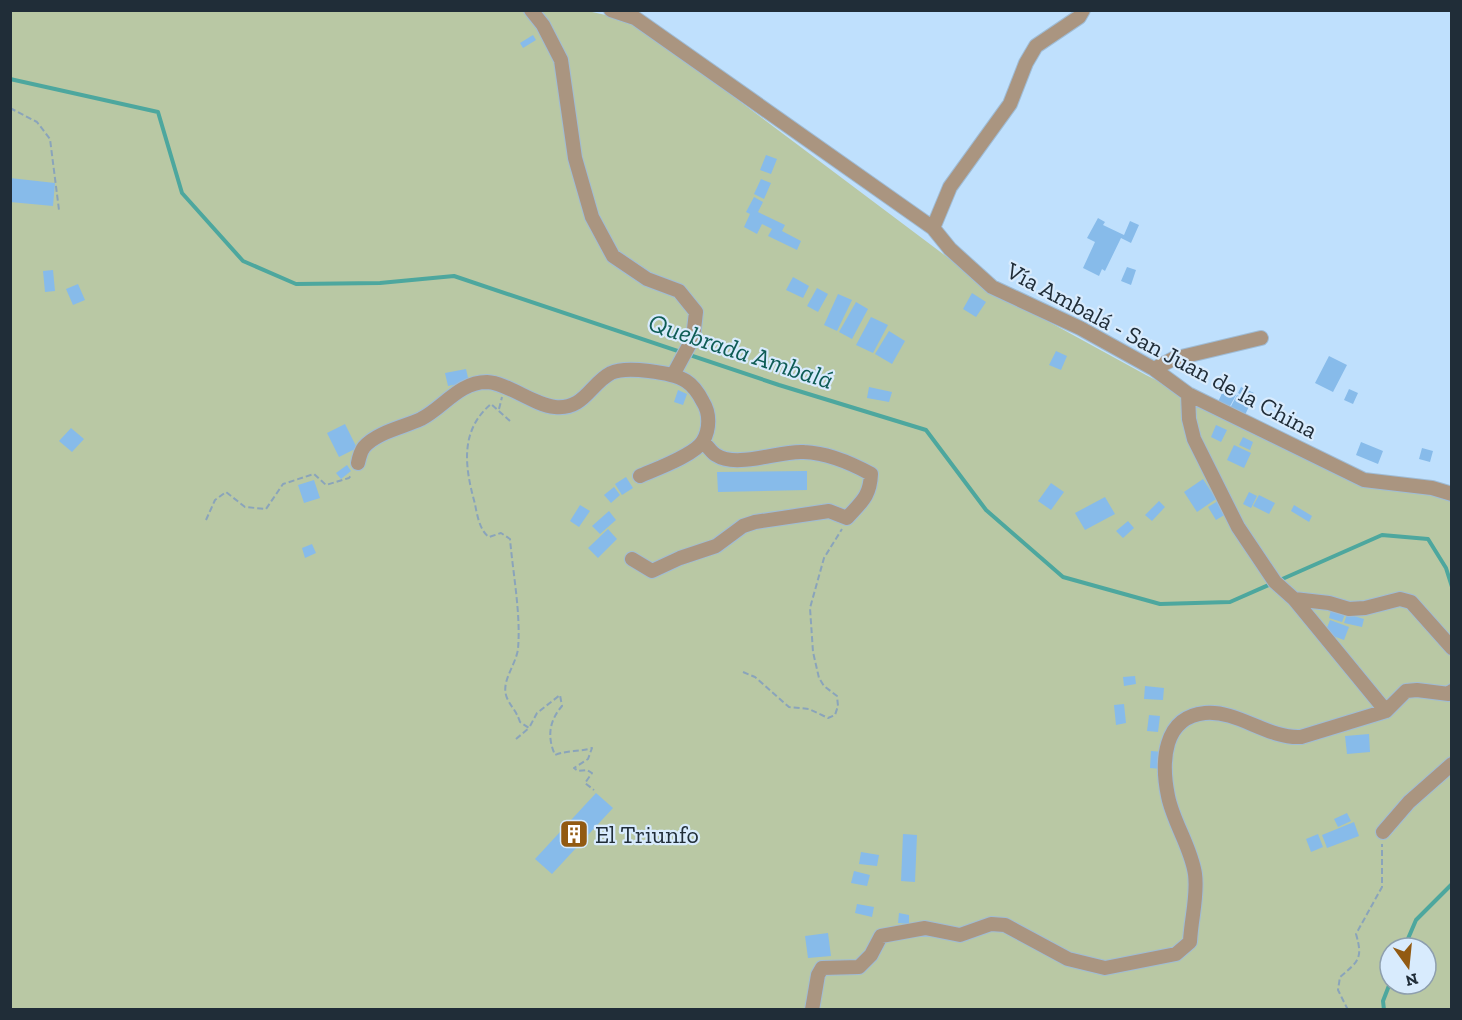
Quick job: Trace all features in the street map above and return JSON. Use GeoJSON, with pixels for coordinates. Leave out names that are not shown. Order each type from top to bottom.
{"type":"FeatureCollection","features":[{"type":"Feature","properties":{"kind":"street"},"geometry":{"type":"LineString","coordinates":[[531,10],[543,25],[561,60],[575,158],[591,217],[614,256],[647,279],[679,291],[696,312],[693,338],[673,375]]}},
{"type":"Feature","properties":{"kind":"street","name":"Vía Ambalá - San Juan de la China"},"geometry":{"type":"LineString","coordinates":[[611,10],[635,18],[933,228],[950,249],[992,287],[1080,328],[1154,369],[1188,394],[1364,480],[1432,488],[1452,494]]}},
{"type":"Feature","properties":{"kind":"street"},"geometry":{"type":"LineString","coordinates":[[933,228],[950,187],[1010,104],[1026,63],[1036,46],[1079,17],[1083,10]]}},
{"type":"Feature","properties":{"kind":"street"},"geometry":{"type":"LineString","coordinates":[[1154,369],[1173,359],[1262,338]]}},
{"type":"Feature","properties":{"kind":"street"},"geometry":{"type":"LineString","coordinates":[[358,464],[363,448],[372,440],[424,417],[447,398],[472,384],[490,382],[556,407],[576,404],[590,394],[602,378],[614,372],[629,370],[673,375],[687,381],[699,394],[709,411],[703,442],[683,456],[640,476]]}},
{"type":"Feature","properties":{"kind":"street"},"geometry":{"type":"LineString","coordinates":[[1188,394],[1189,419],[1201,458],[1238,527],[1275,582],[1294,599],[1386,711]]}},
{"type":"Feature","properties":{"kind":"street"},"geometry":{"type":"LineString","coordinates":[[632,559],[651,571],[716,546],[743,526],[754,522],[829,511],[847,518],[868,496],[871,488],[871,474],[856,466],[803,452],[757,459],[722,459],[713,454],[703,442]]}},
{"type":"Feature","properties":{"kind":"street"},"geometry":{"type":"LineString","coordinates":[[1294,599],[1329,603],[1349,609],[1365,608],[1400,599],[1411,602],[1452,648]]}},
{"type":"Feature","properties":{"kind":"street"},"geometry":{"type":"LineString","coordinates":[[812,1010],[818,975],[822,968],[860,967],[871,955],[881,936],[903,934],[925,928],[960,935],[991,924],[1005,925],[1068,959],[1105,968],[1176,954],[1190,942],[1196,887],[1194,870],[1168,796],[1166,749],[1168,737],[1175,726],[1188,716],[1207,713],[1287,738],[1301,737],[1386,711],[1406,692],[1417,690],[1451,696]]}},
{"type":"Feature","properties":{"kind":"street"},"geometry":{"type":"LineString","coordinates":[[1383,832],[1408,802],[1452,764]]}},
{"type":"Feature","properties":{"kind":"path"},"geometry":{"type":"LineString","coordinates":[[10,108],[37,122],[51,139],[59,210]]}},
{"type":"Feature","properties":{"kind":"path"},"geometry":{"type":"LineString","coordinates":[[510,421],[491,404],[481,413],[467,441],[466,461],[469,481],[485,534],[489,537],[501,533],[510,539],[515,580],[518,650],[507,680],[507,698],[516,709],[523,726],[529,728]]}},
{"type":"Feature","properties":{"kind":"path"},"geometry":{"type":"LineString","coordinates":[[206,520],[215,500],[226,492],[245,507],[266,509],[283,484],[314,474],[326,485],[349,478],[358,464]]}},
{"type":"Feature","properties":{"kind":"path"},"geometry":{"type":"LineString","coordinates":[[743,672],[755,677],[789,707],[809,709],[828,718],[835,715],[838,706],[837,696],[824,686],[816,667],[810,608],[824,558],[847,518]]}},
{"type":"Feature","properties":{"kind":"path"},"geometry":{"type":"LineString","coordinates":[[516,739],[529,728],[537,713],[560,695],[562,706],[550,726],[550,745],[555,755],[566,751],[580,752],[592,748],[588,759],[574,768],[578,771],[587,770],[592,773],[585,783],[594,790]]}},
{"type":"Feature","properties":{"kind":"path"},"geometry":{"type":"LineString","coordinates":[[1348,1010],[1338,990],[1340,977],[1358,963],[1360,950],[1356,934],[1382,887],[1383,832]]}},
{"type":"Feature","properties":{"kind":"green space"},"geometry":{"type":"Polygon","coordinates":[[[583,10],[633,21],[991,290],[1146,375],[1364,485],[1451,496],[1451,1009],[11,1009],[10,11],[583,10]]]}},
{"type":"Feature","properties":{"kind":"building"},"geometry":{"type":"Polygon","coordinates":[[[533,35],[536,40],[523,48],[520,43],[533,35]]]}},
{"type":"Feature","properties":{"kind":"building"},"geometry":{"type":"Polygon","coordinates":[[[766,155],[777,159],[771,174],[760,170],[766,155]]]}},
{"type":"Feature","properties":{"kind":"building"},"geometry":{"type":"Polygon","coordinates":[[[10,178],[55,183],[53,206],[10,202],[10,178]]]}},
{"type":"Feature","properties":{"kind":"building"},"geometry":{"type":"Polygon","coordinates":[[[761,179],[771,183],[764,199],[754,194],[761,179]]]}},
{"type":"Feature","properties":{"kind":"building"},"geometry":{"type":"Polygon","coordinates":[[[754,197],[763,202],[758,212],[785,225],[782,231],[801,241],[797,250],[768,236],[772,229],[762,224],[757,234],[744,227],[750,214],[746,212],[754,197]]]}},
{"type":"Feature","properties":{"kind":"building"},"geometry":{"type":"Polygon","coordinates":[[[1098,218],[1105,222],[1103,225],[1124,235],[1130,221],[1139,225],[1131,243],[1121,238],[1105,271],[1102,269],[1099,276],[1083,268],[1095,242],[1087,238],[1098,218]]]}},
{"type":"Feature","properties":{"kind":"building"},"geometry":{"type":"Polygon","coordinates":[[[1127,267],[1136,270],[1131,285],[1121,281],[1127,267]]]}},
{"type":"Feature","properties":{"kind":"building"},"geometry":{"type":"Polygon","coordinates":[[[53,270],[55,291],[45,292],[43,271],[53,270]]]}},
{"type":"Feature","properties":{"kind":"building"},"geometry":{"type":"Polygon","coordinates":[[[793,277],[809,286],[803,298],[786,290],[793,277]]]}},
{"type":"Feature","properties":{"kind":"building"},"geometry":{"type":"Polygon","coordinates":[[[78,284],[85,300],[73,305],[66,289],[78,284]]]}},
{"type":"Feature","properties":{"kind":"building"},"geometry":{"type":"Polygon","coordinates":[[[817,288],[828,294],[818,312],[807,306],[817,288]]]}},
{"type":"Feature","properties":{"kind":"building"},"geometry":{"type":"Polygon","coordinates":[[[972,293],[986,302],[976,317],[963,309],[972,293]]]}},
{"type":"Feature","properties":{"kind":"building"},"geometry":{"type":"Polygon","coordinates":[[[838,294],[852,300],[837,331],[824,325],[838,294]]]}},
{"type":"Feature","properties":{"kind":"building"},"geometry":{"type":"Polygon","coordinates":[[[856,302],[868,309],[852,339],[839,332],[856,302]]]}},
{"type":"Feature","properties":{"kind":"building"},"geometry":{"type":"Polygon","coordinates":[[[871,317],[888,325],[873,353],[856,345],[871,317]]]}},
{"type":"Feature","properties":{"kind":"building"},"geometry":{"type":"Polygon","coordinates":[[[889,331],[905,341],[892,364],[875,354],[889,331]]]}},
{"type":"Feature","properties":{"kind":"building"},"geometry":{"type":"Polygon","coordinates":[[[1056,351],[1067,356],[1061,370],[1049,365],[1056,351]]]}},
{"type":"Feature","properties":{"kind":"building"},"geometry":{"type":"Polygon","coordinates":[[[1329,356],[1347,365],[1333,392],[1315,383],[1329,356]]]}},
{"type":"Feature","properties":{"kind":"building"},"geometry":{"type":"Polygon","coordinates":[[[466,369],[469,382],[448,386],[445,373],[466,369]]]}},
{"type":"Feature","properties":{"kind":"building"},"geometry":{"type":"Polygon","coordinates":[[[869,387],[892,392],[889,402],[867,398],[869,387]]]}},
{"type":"Feature","properties":{"kind":"building"},"geometry":{"type":"Polygon","coordinates":[[[1241,387],[1254,393],[1251,400],[1238,393],[1241,387]]]}},
{"type":"Feature","properties":{"kind":"building"},"geometry":{"type":"Polygon","coordinates":[[[1224,389],[1236,395],[1229,408],[1218,402],[1224,389]]]}},
{"type":"Feature","properties":{"kind":"building"},"geometry":{"type":"Polygon","coordinates":[[[1349,389],[1358,393],[1353,404],[1344,400],[1349,389]]]}},
{"type":"Feature","properties":{"kind":"building"},"geometry":{"type":"Polygon","coordinates":[[[678,390],[687,394],[683,405],[674,402],[678,390]]]}},
{"type":"Feature","properties":{"kind":"building"},"geometry":{"type":"Polygon","coordinates":[[[1237,395],[1251,402],[1245,415],[1230,408],[1237,395]]]}},
{"type":"Feature","properties":{"kind":"building"},"geometry":{"type":"Polygon","coordinates":[[[345,424],[357,448],[339,457],[327,433],[345,424]]]}},
{"type":"Feature","properties":{"kind":"building"},"geometry":{"type":"Polygon","coordinates":[[[1216,425],[1227,430],[1221,442],[1211,437],[1216,425]]]}},
{"type":"Feature","properties":{"kind":"building"},"geometry":{"type":"Polygon","coordinates":[[[71,428],[84,439],[72,452],[59,441],[71,428]]]}},
{"type":"Feature","properties":{"kind":"building"},"geometry":{"type":"Polygon","coordinates":[[[1243,437],[1253,442],[1250,450],[1239,445],[1243,437]]]}},
{"type":"Feature","properties":{"kind":"building"},"geometry":{"type":"Polygon","coordinates":[[[1361,442],[1383,451],[1378,464],[1356,455],[1361,442]]]}},
{"type":"Feature","properties":{"kind":"building"},"geometry":{"type":"Polygon","coordinates":[[[1234,445],[1251,453],[1244,468],[1227,460],[1234,445]]]}},
{"type":"Feature","properties":{"kind":"building"},"geometry":{"type":"Polygon","coordinates":[[[1422,448],[1433,451],[1430,462],[1419,459],[1422,448]]]}},
{"type":"Feature","properties":{"kind":"building"},"geometry":{"type":"Polygon","coordinates":[[[347,465],[351,471],[341,479],[336,473],[347,465]]]}},
{"type":"Feature","properties":{"kind":"building"},"geometry":{"type":"Polygon","coordinates":[[[807,471],[807,490],[718,492],[717,472],[807,471]]]}},
{"type":"Feature","properties":{"kind":"building"},"geometry":{"type":"Polygon","coordinates":[[[626,477],[633,488],[622,495],[615,484],[626,477]]]}},
{"type":"Feature","properties":{"kind":"building"},"geometry":{"type":"Polygon","coordinates":[[[1203,479],[1216,499],[1197,512],[1184,492],[1203,479]]]}},
{"type":"Feature","properties":{"kind":"building"},"geometry":{"type":"Polygon","coordinates":[[[314,480],[320,498],[304,503],[298,485],[314,480]]]}},
{"type":"Feature","properties":{"kind":"building"},"geometry":{"type":"Polygon","coordinates":[[[1051,483],[1064,492],[1051,510],[1038,501],[1051,483]]]}},
{"type":"Feature","properties":{"kind":"building"},"geometry":{"type":"Polygon","coordinates":[[[614,487],[620,495],[611,503],[604,495],[614,487]]]}},
{"type":"Feature","properties":{"kind":"building"},"geometry":{"type":"Polygon","coordinates":[[[1249,492],[1257,496],[1251,508],[1243,504],[1249,492]]]}},
{"type":"Feature","properties":{"kind":"building"},"geometry":{"type":"Polygon","coordinates":[[[1259,495],[1275,503],[1269,514],[1253,506],[1259,495]]]}},
{"type":"Feature","properties":{"kind":"building"},"geometry":{"type":"Polygon","coordinates":[[[1105,497],[1115,514],[1085,530],[1075,513],[1105,497]]]}},
{"type":"Feature","properties":{"kind":"building"},"geometry":{"type":"Polygon","coordinates":[[[1159,501],[1165,507],[1152,521],[1145,515],[1159,501]]]}},
{"type":"Feature","properties":{"kind":"building"},"geometry":{"type":"Polygon","coordinates":[[[1218,501],[1226,514],[1216,520],[1208,507],[1218,501]]]}},
{"type":"Feature","properties":{"kind":"building"},"geometry":{"type":"Polygon","coordinates":[[[580,505],[590,511],[579,527],[570,521],[580,505]]]}},
{"type":"Feature","properties":{"kind":"building"},"geometry":{"type":"Polygon","coordinates":[[[1294,505],[1312,516],[1309,522],[1291,511],[1294,505]]]}},
{"type":"Feature","properties":{"kind":"building"},"geometry":{"type":"Polygon","coordinates":[[[609,511],[616,520],[600,534],[592,526],[609,511]]]}},
{"type":"Feature","properties":{"kind":"building"},"geometry":{"type":"Polygon","coordinates":[[[1128,521],[1134,528],[1123,538],[1116,531],[1128,521]]]}},
{"type":"Feature","properties":{"kind":"building"},"geometry":{"type":"Polygon","coordinates":[[[608,529],[617,539],[598,558],[588,548],[608,529]]]}},
{"type":"Feature","properties":{"kind":"building"},"geometry":{"type":"Polygon","coordinates":[[[312,544],[316,553],[305,558],[302,548],[312,544]]]}},
{"type":"Feature","properties":{"kind":"building"},"geometry":{"type":"Polygon","coordinates":[[[1331,610],[1345,614],[1342,622],[1329,618],[1331,610]]]}},
{"type":"Feature","properties":{"kind":"building"},"geometry":{"type":"Polygon","coordinates":[[[1347,614],[1364,619],[1362,627],[1344,623],[1347,614]]]}},
{"type":"Feature","properties":{"kind":"building"},"geometry":{"type":"Polygon","coordinates":[[[1330,620],[1349,627],[1344,640],[1325,633],[1330,620]]]}},
{"type":"Feature","properties":{"kind":"building"},"geometry":{"type":"Polygon","coordinates":[[[1135,676],[1136,684],[1124,686],[1123,677],[1135,676]]]}},
{"type":"Feature","properties":{"kind":"building"},"geometry":{"type":"Polygon","coordinates":[[[1145,686],[1164,688],[1163,700],[1144,699],[1145,686]]]}},
{"type":"Feature","properties":{"kind":"building"},"geometry":{"type":"Polygon","coordinates":[[[1124,704],[1126,723],[1116,725],[1114,705],[1124,704]]]}},
{"type":"Feature","properties":{"kind":"building"},"geometry":{"type":"Polygon","coordinates":[[[1149,715],[1160,716],[1158,732],[1147,731],[1149,715]]]}},
{"type":"Feature","properties":{"kind":"building"},"geometry":{"type":"Polygon","coordinates":[[[1369,734],[1370,752],[1347,754],[1345,736],[1369,734]]]}},
{"type":"Feature","properties":{"kind":"building"},"geometry":{"type":"Polygon","coordinates":[[[1151,751],[1164,752],[1162,769],[1150,768],[1151,751]]]}},
{"type":"Feature","properties":{"kind":"building","name":"El Triunfo"},"geometry":{"type":"Polygon","coordinates":[[[596,793],[613,808],[552,874],[535,859],[596,793]]]}},
{"type":"Feature","properties":{"kind":"building"},"geometry":{"type":"Polygon","coordinates":[[[1347,813],[1351,821],[1338,827],[1334,819],[1347,813]]]}},
{"type":"Feature","properties":{"kind":"building"},"geometry":{"type":"Polygon","coordinates":[[[1354,822],[1359,836],[1327,848],[1322,835],[1354,822]]]}},
{"type":"Feature","properties":{"kind":"building"},"geometry":{"type":"Polygon","coordinates":[[[903,834],[917,835],[915,882],[901,881],[903,834]]]}},
{"type":"Feature","properties":{"kind":"building"},"geometry":{"type":"Polygon","coordinates":[[[1318,834],[1323,847],[1311,852],[1306,839],[1318,834]]]}},
{"type":"Feature","properties":{"kind":"building"},"geometry":{"type":"Polygon","coordinates":[[[861,852],[879,855],[877,866],[859,864],[861,852]]]}},
{"type":"Feature","properties":{"kind":"building"},"geometry":{"type":"Polygon","coordinates":[[[854,871],[870,875],[867,886],[851,883],[854,871]]]}},
{"type":"Feature","properties":{"kind":"building"},"geometry":{"type":"Polygon","coordinates":[[[857,904],[874,907],[872,917],[855,913],[857,904]]]}},
{"type":"Feature","properties":{"kind":"building"},"geometry":{"type":"Polygon","coordinates":[[[899,913],[909,915],[909,924],[898,923],[899,913]]]}},
{"type":"Feature","properties":{"kind":"building"},"geometry":{"type":"Polygon","coordinates":[[[828,933],[831,956],[808,958],[805,936],[828,933]]]}},
{"type":"Feature","properties":{"kind":"waterway","name":"Quebrada Ambalá"},"geometry":{"type":"LineString","coordinates":[[10,79],[158,112],[182,193],[243,261],[296,284],[380,283],[454,276],[779,385],[926,430],[986,510],[1063,577],[1160,604],[1230,602],[1273,583]]}},
{"type":"Feature","properties":{"kind":"waterway","name":"Quebrada Ambalá"},"geometry":{"type":"LineString","coordinates":[[1280,580],[1382,535],[1428,539],[1446,568],[1452,587]]}},
{"type":"Feature","properties":{"kind":"waterway","name":"Quebrada Ambalá"},"geometry":{"type":"LineString","coordinates":[[1409,936],[1416,920],[1452,884]]}},
{"type":"Feature","properties":{"kind":"waterway","name":"Quebrada Ambalá"},"geometry":{"type":"LineString","coordinates":[[1384,1010],[1385,996]]}},
{"type":"Feature","properties":{"kind":"place","name":"El Triunfo"},"geometry":{"type":"Point","coordinates":[574,834]}}]}
